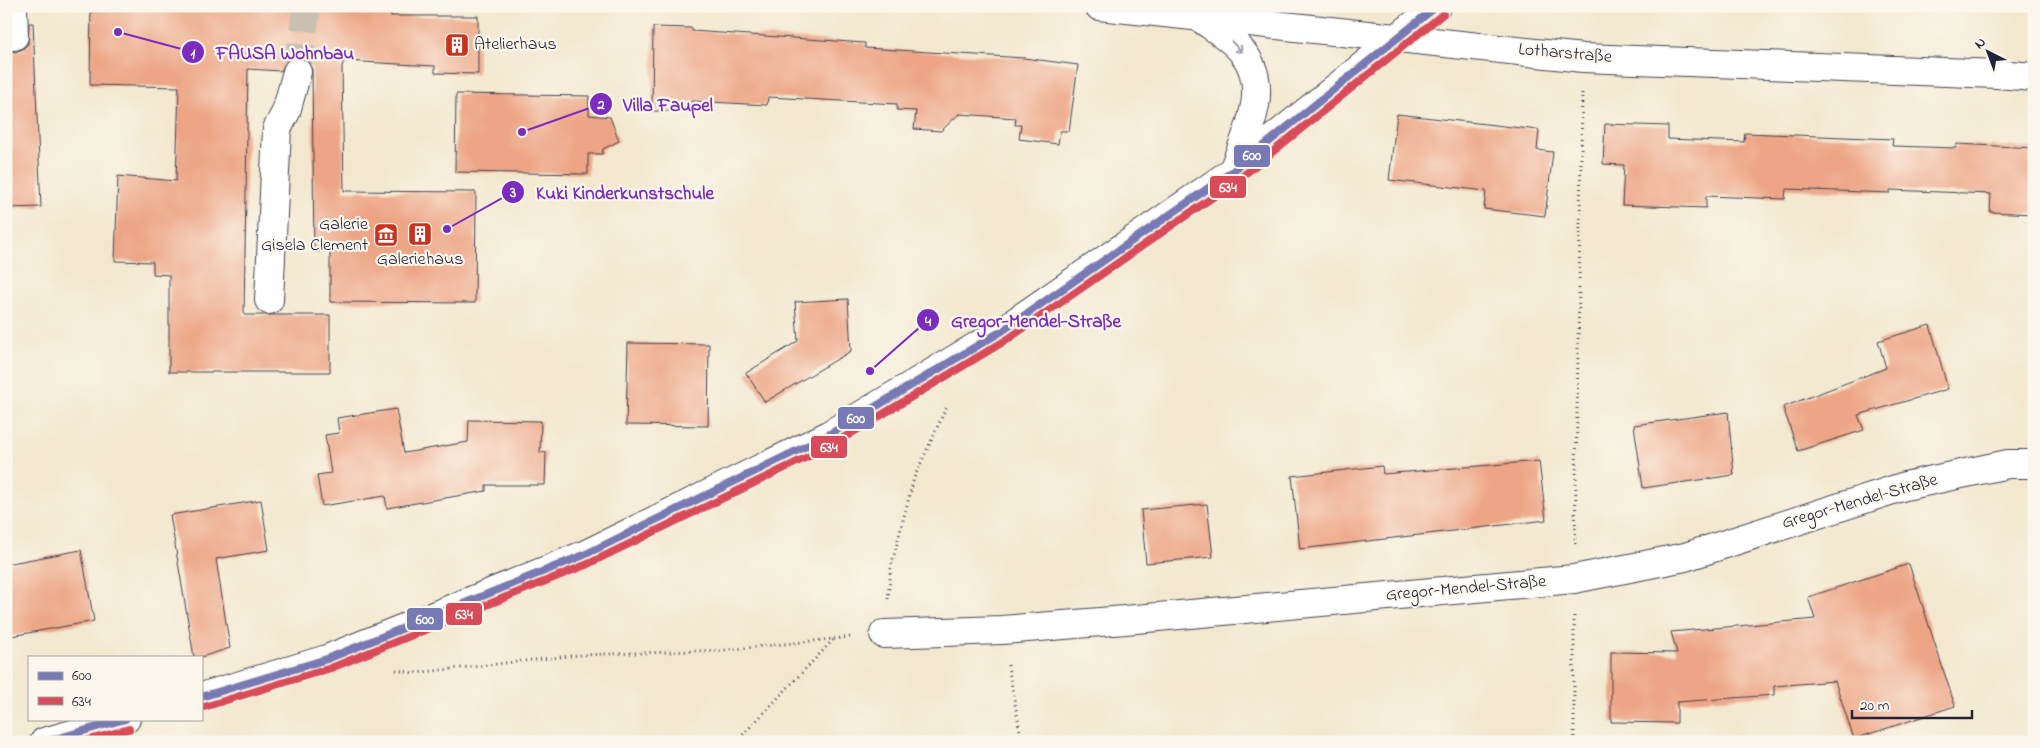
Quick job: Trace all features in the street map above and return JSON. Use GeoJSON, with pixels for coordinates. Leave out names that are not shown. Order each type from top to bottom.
{"type":"FeatureCollection","features":[{"type":"Feature","properties":{"kind":"street"},"geometry":{"type":"LineString","coordinates":[[13,6],[14,36]]}},
{"type":"Feature","properties":{"kind":"street","name":"Lotharstraße"},"geometry":{"type":"LineString","coordinates":[[1099,6],[1582,58],[2034,77]]}},
{"type":"Feature","properties":{"kind":"street"},"geometry":{"type":"LineString","coordinates":[[202,697],[327,659],[584,555],[825,437],[1002,331],[1233,171],[1437,6]]}},
{"type":"Feature","properties":{"kind":"street"},"geometry":{"type":"LineString","coordinates":[[1199,17],[1239,48],[1255,71],[1257,105],[1233,171]]}},
{"type":"Feature","properties":{"kind":"street"},"geometry":{"type":"LineString","coordinates":[[269,300],[277,129],[286,112],[297,72]]}},
{"type":"Feature","properties":{"kind":"street","name":"Gregor-Mendel-Straße"},"geometry":{"type":"LineString","coordinates":[[884,634],[1002,630],[1574,578],[1685,557],[1905,486],[2008,464],[2034,464]]}},
{"type":"Feature","properties":{"kind":"street"},"geometry":{"type":"LineString","coordinates":[[44,742],[122,720]]}},
{"type":"Feature","properties":{"kind":"path"},"geometry":{"type":"LineString","coordinates":[[1574,742],[1574,578],[1582,58]]}},
{"type":"Feature","properties":{"kind":"path"},"geometry":{"type":"LineString","coordinates":[[394,670],[414,673],[579,655],[726,650],[884,634],[891,567],[914,478],[950,400]]}},
{"type":"Feature","properties":{"kind":"path"},"geometry":{"type":"LineString","coordinates":[[1002,630],[1022,742]]}},
{"type":"Feature","properties":{"kind":"path"},"geometry":{"type":"LineString","coordinates":[[736,742],[834,639]]}},
{"type":"Feature","properties":{"kind":"building"},"geometry":{"type":"Polygon","coordinates":[[[91,6],[328,6],[390,11],[391,16],[478,16],[478,74],[435,73],[435,66],[344,61],[342,66],[344,191],[476,192],[475,303],[330,302],[330,251],[314,252],[312,69],[308,61],[301,57],[294,57],[286,61],[281,71],[248,69],[244,315],[330,315],[330,372],[169,372],[169,275],[153,274],[153,262],[115,261],[118,176],[176,181],[179,87],[90,85],[91,6]]]}},
{"type":"Feature","properties":{"kind":"building"},"geometry":{"type":"Polygon","coordinates":[[[29,23],[33,23],[41,207],[6,208],[6,50],[15,52],[23,49],[28,44],[29,23]]]}},
{"type":"Feature","properties":{"kind":"building"},"geometry":{"type":"Polygon","coordinates":[[[653,27],[692,28],[692,31],[865,43],[865,48],[1024,58],[1078,65],[1069,131],[1060,131],[1058,144],[1019,139],[1021,125],[1015,125],[1016,118],[959,114],[941,131],[914,129],[916,111],[897,110],[897,104],[768,97],[767,105],[691,101],[691,111],[652,111],[653,27]]]}},
{"type":"Feature","properties":{"kind":"building"},"geometry":{"type":"Polygon","coordinates":[[[456,94],[589,96],[589,115],[610,117],[619,141],[603,149],[602,154],[588,154],[588,174],[455,172],[456,94]]]}},
{"type":"Feature","properties":{"kind":"building"},"geometry":{"type":"Polygon","coordinates":[[[1397,114],[1539,130],[1537,150],[1553,152],[1545,216],[1484,209],[1486,191],[1389,180],[1397,114]]]}},
{"type":"Feature","properties":{"kind":"building"},"geometry":{"type":"Polygon","coordinates":[[[1605,124],[1668,126],[1668,139],[1744,142],[1745,133],[1893,139],[1892,146],[1956,148],[1957,144],[2034,148],[2034,214],[1990,212],[1991,194],[1890,190],[1890,193],[1786,189],[1785,199],[1706,196],[1706,208],[1622,205],[1624,165],[1603,164],[1605,124]]]}},
{"type":"Feature","properties":{"kind":"building"},"geometry":{"type":"Polygon","coordinates":[[[848,299],[851,351],[765,402],[746,373],[798,341],[795,302],[848,299]]]}},
{"type":"Feature","properties":{"kind":"building"},"geometry":{"type":"Polygon","coordinates":[[[1930,325],[1948,389],[1858,415],[1864,430],[1798,451],[1783,407],[1886,368],[1878,341],[1930,325]]]}},
{"type":"Feature","properties":{"kind":"building"},"geometry":{"type":"Polygon","coordinates":[[[628,343],[709,344],[708,426],[626,425],[628,343]]]}},
{"type":"Feature","properties":{"kind":"building"},"geometry":{"type":"Polygon","coordinates":[[[396,409],[404,453],[468,442],[469,420],[541,421],[540,453],[546,452],[545,485],[486,485],[486,491],[387,508],[385,496],[322,506],[317,475],[331,473],[325,435],[339,433],[337,418],[396,409]]]}},
{"type":"Feature","properties":{"kind":"building"},"geometry":{"type":"Polygon","coordinates":[[[1728,412],[1734,475],[1643,488],[1634,425],[1728,412]]]}},
{"type":"Feature","properties":{"kind":"building"},"geometry":{"type":"Polygon","coordinates":[[[1539,461],[1546,520],[1300,549],[1292,476],[1382,466],[1383,474],[1539,461]]]}},
{"type":"Feature","properties":{"kind":"building"},"geometry":{"type":"Polygon","coordinates":[[[261,500],[269,550],[216,559],[230,648],[202,657],[194,656],[170,515],[261,500]]]}},
{"type":"Feature","properties":{"kind":"building"},"geometry":{"type":"Polygon","coordinates":[[[1207,504],[1213,557],[1146,563],[1141,510],[1207,504]]]}},
{"type":"Feature","properties":{"kind":"building"},"geometry":{"type":"Polygon","coordinates":[[[81,550],[94,621],[6,637],[6,564],[81,550]]]}},
{"type":"Feature","properties":{"kind":"building"},"geometry":{"type":"Polygon","coordinates":[[[1909,564],[1955,706],[1854,739],[1835,681],[1774,686],[1774,695],[1677,702],[1677,723],[1611,722],[1611,652],[1677,653],[1671,632],[1815,619],[1808,597],[1909,564]]]}},
{"type":"Feature","properties":{"kind":"tunnel"},"geometry":{"type":"LineString","coordinates":[[297,72],[307,6]]}},
{"type":"Feature","properties":{"kind":"transit line","name":"600"},"geometry":{"type":"LineString","coordinates":[[202,697],[327,659],[584,555],[825,437],[1002,331],[1233,171],[1437,6]]}},
{"type":"Feature","properties":{"kind":"transit line","name":"634"},"geometry":{"type":"LineString","coordinates":[[204,707],[331,668],[588,564],[830,446],[1008,339],[1239,179],[1443,14]]}},
{"type":"Feature","properties":{"kind":"transit line","name":"600"},"geometry":{"type":"LineString","coordinates":[[45,742],[122,720]]}},
{"type":"Feature","properties":{"kind":"transit line","name":"634"},"geometry":{"type":"LineString","coordinates":[[82,742],[129,729]]}},
{"type":"Feature","properties":{"kind":"place","name":"FAUSA Wohnbau"},"geometry":{"type":"Point","coordinates":[118,32]}},
{"type":"Feature","properties":{"kind":"place","name":"Atelierhaus"},"geometry":{"type":"Point","coordinates":[457,45]}},
{"type":"Feature","properties":{"kind":"place","name":"Villa Faupel"},"geometry":{"type":"Point","coordinates":[522,132]}},
{"type":"Feature","properties":{"kind":"place","name":"Kuki Kinderkunstschule"},"geometry":{"type":"Point","coordinates":[447,229]}},
{"type":"Feature","properties":{"kind":"place","name":"Galeriehaus"},"geometry":{"type":"Point","coordinates":[420,234]}},
{"type":"Feature","properties":{"kind":"place","name":"Galerie Gisela Clement"},"geometry":{"type":"Point","coordinates":[386,235]}},
{"type":"Feature","properties":{"kind":"place","name":"Gregor-Mendel-Straße"},"geometry":{"type":"Point","coordinates":[870,371]}}]}
